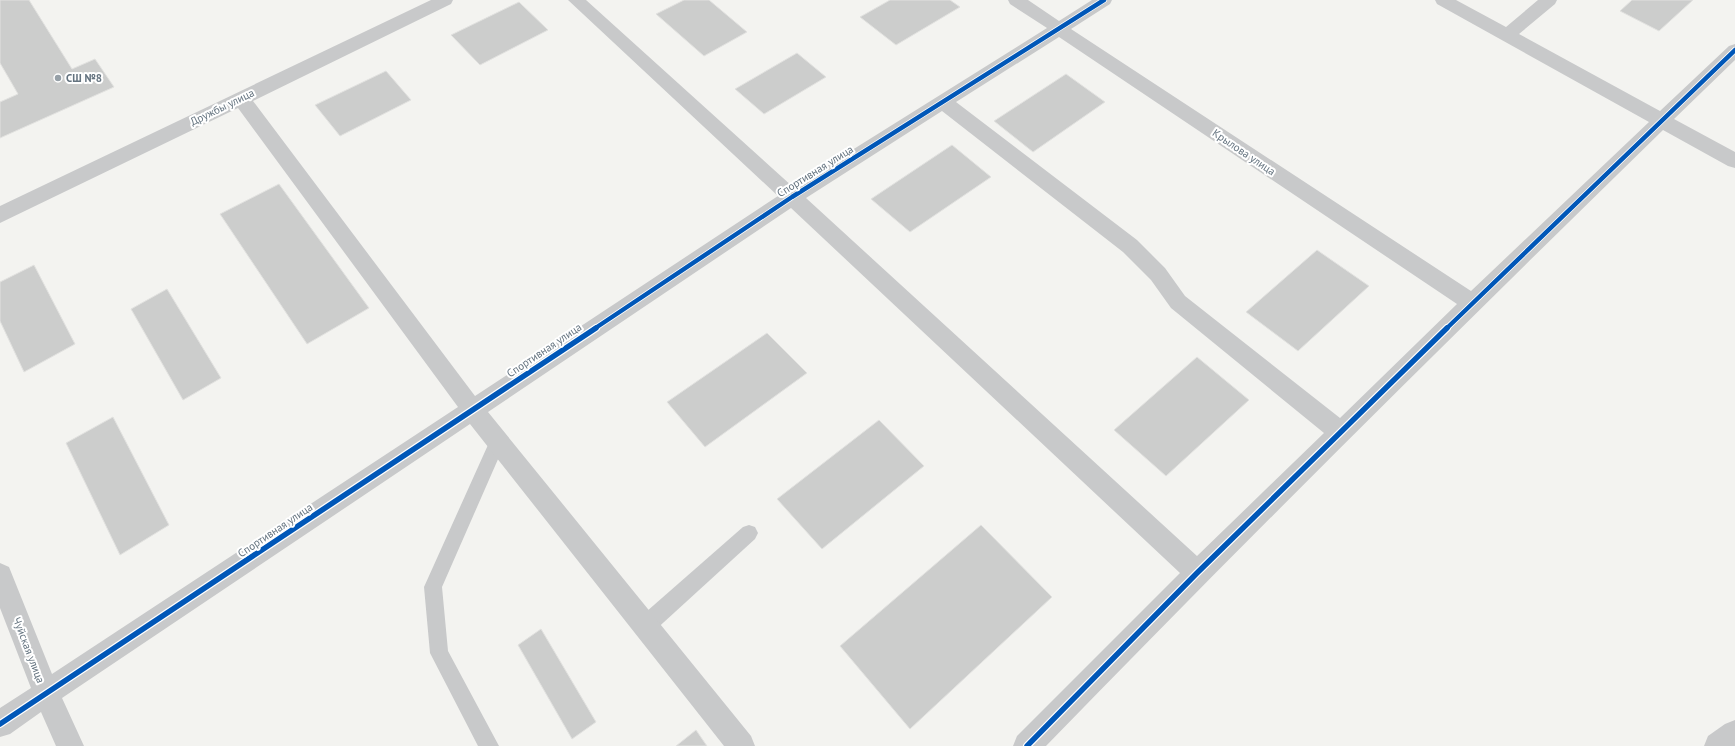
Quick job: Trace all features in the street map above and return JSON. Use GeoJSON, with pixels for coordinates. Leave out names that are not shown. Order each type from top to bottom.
{"type":"FeatureCollection","features":[{"type":"Feature","properties":{"kind":"street","name":"Дружбы улица"},"geometry":{"type":"LineString","coordinates":[[0,215],[445,0]]}},
{"type":"Feature","properties":{"kind":"street"},"geometry":{"type":"LineString","coordinates":[[576,0],[792,197],[1197,573]]}},
{"type":"Feature","properties":{"kind":"street","name":"Крылова улица"},"geometry":{"type":"LineString","coordinates":[[1016,0],[1472,303]]}},
{"type":"Feature","properties":{"kind":"street","name":"Спортивная улица"},"geometry":{"type":"LineString","coordinates":[[0,724],[792,197],[1104,0]]}},
{"type":"Feature","properties":{"kind":"street"},"geometry":{"type":"LineString","coordinates":[[1444,0],[1735,160]]}},
{"type":"Feature","properties":{"kind":"street"},"geometry":{"type":"LineString","coordinates":[[1507,35],[1550,0]]}},
{"type":"Feature","properties":{"kind":"street"},"geometry":{"type":"LineString","coordinates":[[1027,746],[1197,573],[1340,432],[1735,50]]}},
{"type":"Feature","properties":{"kind":"street"},"geometry":{"type":"LineString","coordinates":[[241,98],[473,410],[741,746]]}},
{"type":"Feature","properties":{"kind":"street"},"geometry":{"type":"LineString","coordinates":[[942,102],[1130,246],[1158,274],[1178,302],[1340,432]]}},
{"type":"Feature","properties":{"kind":"street","name":"Чуйская улица"},"geometry":{"type":"LineString","coordinates":[[0,575],[46,694],[70,746]]}},
{"type":"Feature","properties":{"kind":"street"},"geometry":{"type":"LineString","coordinates":[[1718,746],[1735,734]]}},
{"type":"Feature","properties":{"kind":"lane"},"geometry":{"type":"LineString","coordinates":[[489,746],[439,653],[434,588],[498,441]]}},
{"type":"Feature","properties":{"kind":"lane"},"geometry":{"type":"LineString","coordinates":[[645,626],[749,533]]}},
{"type":"Feature","properties":{"kind":"building","name":"СШ №8"},"geometry":{"type":"Polygon","coordinates":[[[0,0],[29,0],[72,69],[95,59],[114,87],[0,138],[0,102],[18,94],[0,63],[0,0]]]}},
{"type":"Feature","properties":{"kind":"building"},"geometry":{"type":"Polygon","coordinates":[[[684,0],[709,0],[747,32],[704,56],[656,14],[684,0]]]}},
{"type":"Feature","properties":{"kind":"building"},"geometry":{"type":"Polygon","coordinates":[[[890,0],[950,0],[960,7],[896,45],[860,17],[890,0]]]}},
{"type":"Feature","properties":{"kind":"building"},"geometry":{"type":"Polygon","coordinates":[[[1632,0],[1693,0],[1659,31],[1620,11],[1632,0]]]}},
{"type":"Feature","properties":{"kind":"building"},"geometry":{"type":"Polygon","coordinates":[[[519,2],[548,30],[480,65],[451,35],[519,2]]]}},
{"type":"Feature","properties":{"kind":"building"},"geometry":{"type":"Polygon","coordinates":[[[797,53],[826,77],[764,114],[735,89],[797,53]]]}},
{"type":"Feature","properties":{"kind":"building"},"geometry":{"type":"Polygon","coordinates":[[[386,71],[411,100],[340,136],[315,105],[386,71]]]}},
{"type":"Feature","properties":{"kind":"building"},"geometry":{"type":"Polygon","coordinates":[[[1066,74],[1105,102],[1033,152],[994,121],[1066,74]]]}},
{"type":"Feature","properties":{"kind":"building"},"geometry":{"type":"Polygon","coordinates":[[[952,145],[991,177],[910,232],[871,199],[952,145]]]}},
{"type":"Feature","properties":{"kind":"building"},"geometry":{"type":"Polygon","coordinates":[[[279,184],[369,308],[307,344],[220,214],[279,184]]]}},
{"type":"Feature","properties":{"kind":"building"},"geometry":{"type":"Polygon","coordinates":[[[1317,250],[1369,286],[1298,351],[1246,312],[1317,250]]]}},
{"type":"Feature","properties":{"kind":"building"},"geometry":{"type":"Polygon","coordinates":[[[34,265],[75,344],[24,372],[0,321],[0,282],[34,265]]]}},
{"type":"Feature","properties":{"kind":"building"},"geometry":{"type":"Polygon","coordinates":[[[167,289],[221,378],[183,400],[131,309],[167,289]]]}},
{"type":"Feature","properties":{"kind":"building"},"geometry":{"type":"Polygon","coordinates":[[[767,333],[807,373],[705,447],[667,402],[767,333]]]}},
{"type":"Feature","properties":{"kind":"building"},"geometry":{"type":"Polygon","coordinates":[[[1197,357],[1249,400],[1166,476],[1114,430],[1197,357]]]}},
{"type":"Feature","properties":{"kind":"building"},"geometry":{"type":"Polygon","coordinates":[[[113,417],[169,525],[120,555],[66,443],[113,417]]]}},
{"type":"Feature","properties":{"kind":"building"},"geometry":{"type":"Polygon","coordinates":[[[879,420],[924,466],[822,549],[777,499],[879,420]]]}},
{"type":"Feature","properties":{"kind":"building"},"geometry":{"type":"Polygon","coordinates":[[[981,525],[1052,597],[910,729],[840,646],[981,525]]]}},
{"type":"Feature","properties":{"kind":"building"},"geometry":{"type":"Polygon","coordinates":[[[541,629],[596,722],[572,739],[518,645],[541,629]]]}},
{"type":"Feature","properties":{"kind":"building"},"geometry":{"type":"Polygon","coordinates":[[[696,730],[707,746],[676,746],[696,730]]]}},
{"type":"Feature","properties":{"kind":"cycle path"},"geometry":{"type":"LineString","coordinates":[[0,724],[792,197],[1104,0]]}},
{"type":"Feature","properties":{"kind":"cycle path"},"geometry":{"type":"LineString","coordinates":[[1027,746],[1197,573],[1472,303],[1735,50]]}},
{"type":"Feature","properties":{"kind":"place","name":"СШ №8"},"geometry":{"type":"Point","coordinates":[58,78]}}]}
